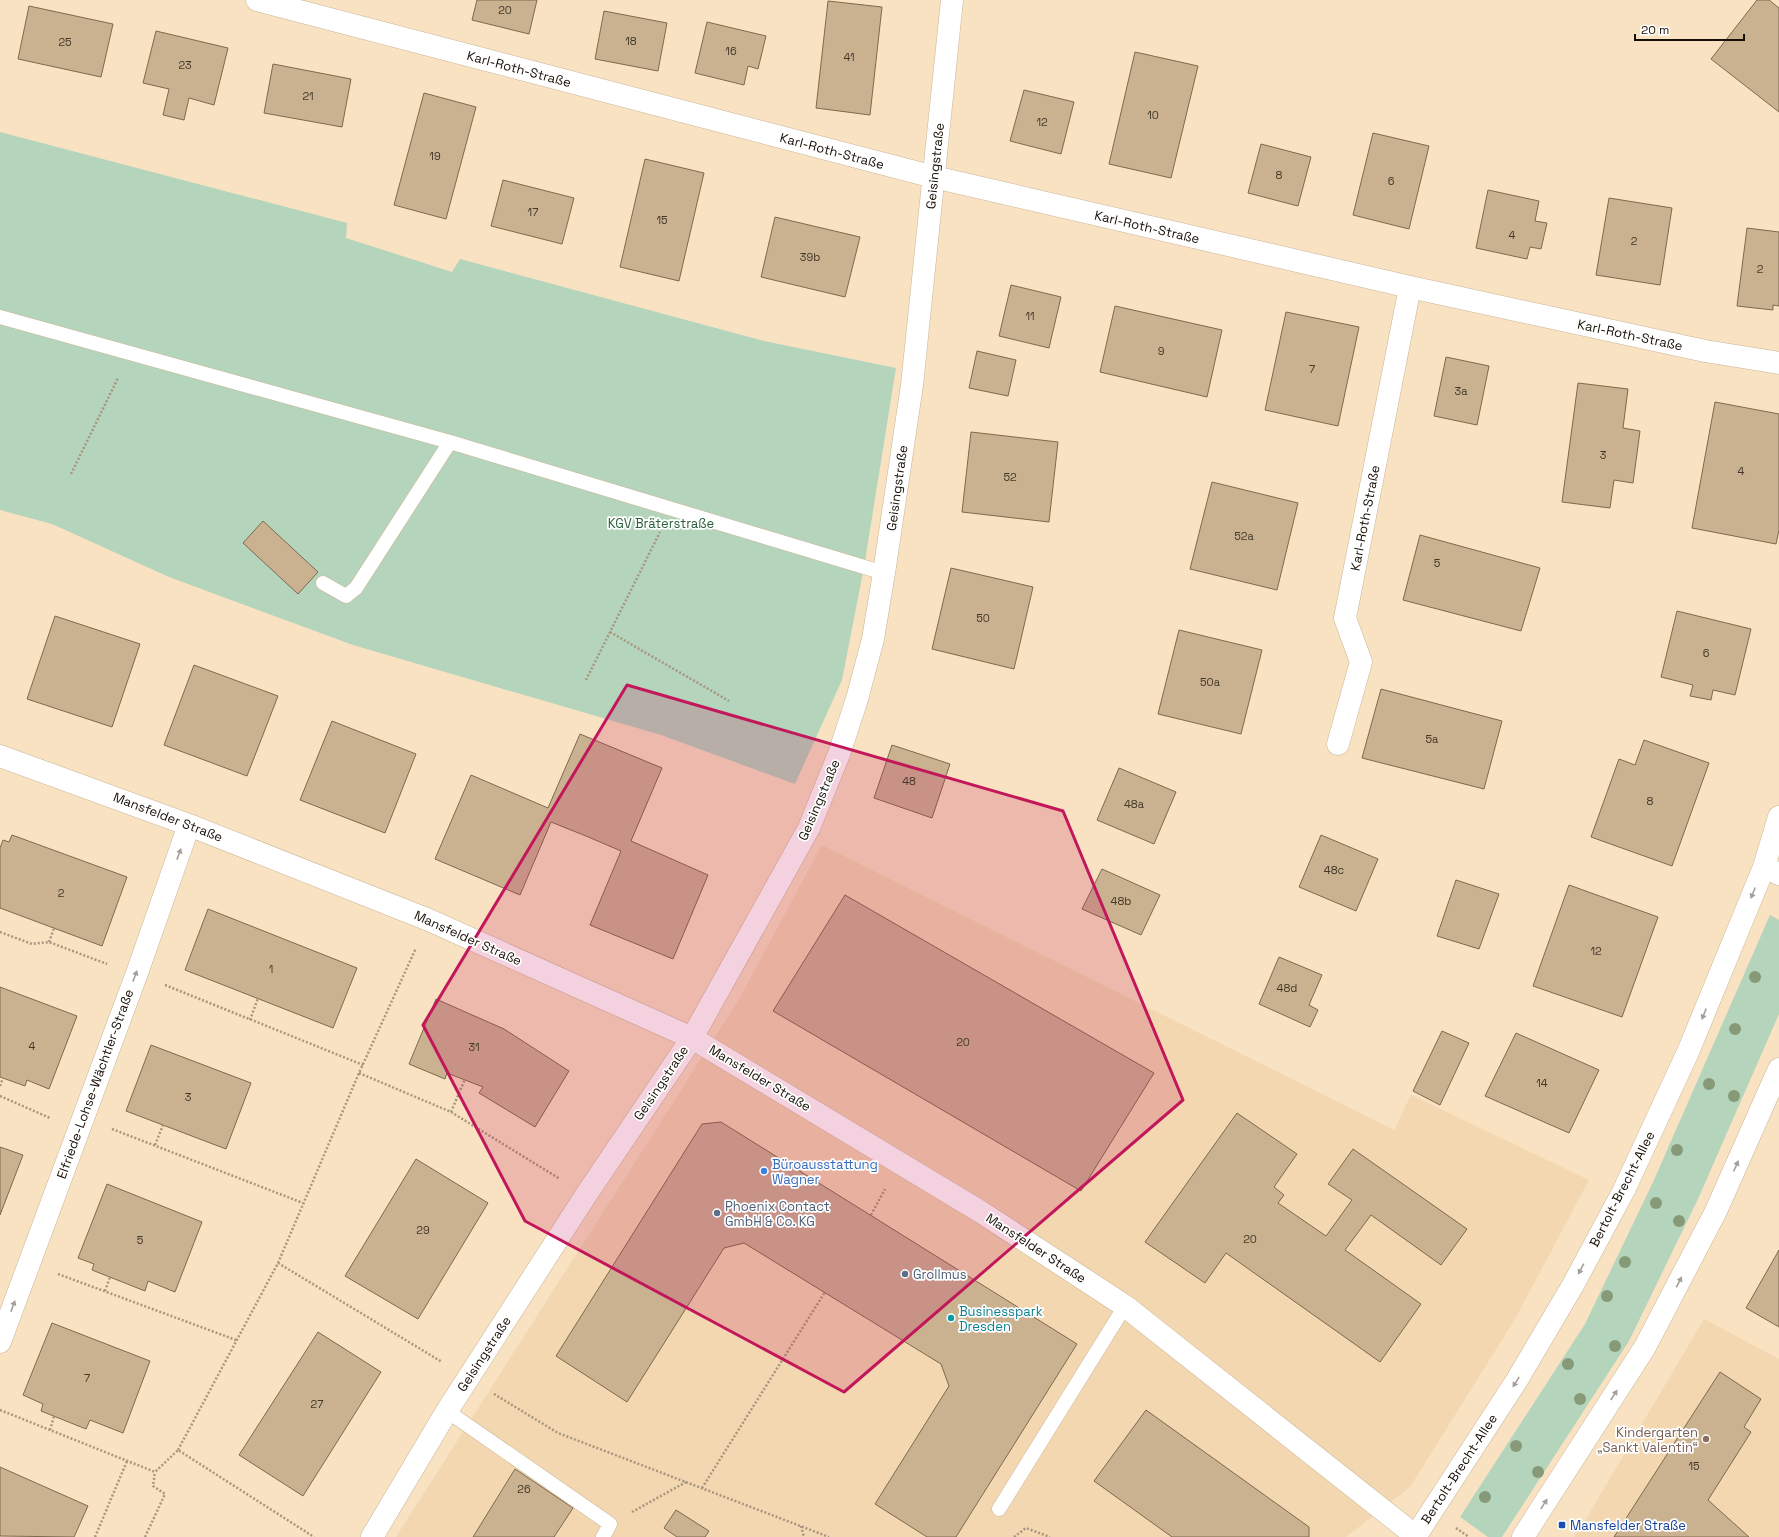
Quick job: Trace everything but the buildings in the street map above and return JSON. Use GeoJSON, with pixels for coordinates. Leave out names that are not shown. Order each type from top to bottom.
{"type":"FeatureCollection","features":[{"type":"Feature","properties":{"kind":"street","name":"Karl-Roth-Straße"},"geometry":{"type":"LineString","coordinates":[[257,0],[934,177],[1410,287],[1704,351],[1779,363]]}},
{"type":"Feature","properties":{"kind":"street","name":"Geisingstraße"},"geometry":{"type":"LineString","coordinates":[[372,1537],[447,1411],[586,1195],[692,1038],[809,828],[839,754],[857,699],[873,639],[884,573],[912,385],[952,0]]}},
{"type":"Feature","properties":{"kind":"street","name":"Karl-Roth-Straße"},"geometry":{"type":"LineString","coordinates":[[1338,744],[1361,662],[1345,618],[1410,287]]}},
{"type":"Feature","properties":{"kind":"street","name":"Mansfelder Straße"},"geometry":{"type":"LineString","coordinates":[[0,756],[189,825],[429,920],[692,1038],[981,1212],[1125,1306],[1416,1537]]}},
{"type":"Feature","properties":{"kind":"street","name":"Bertolt-Brecht-Allee"},"geometry":{"type":"LineString","coordinates":[[1416,1537],[1517,1380],[1573,1284],[1624,1190],[1772,870],[1779,817]]}},
{"type":"Feature","properties":{"kind":"street","name":"Elfriede-Lohse-Wächtler-Straße"},"geometry":{"type":"LineString","coordinates":[[0,1342],[137,973],[189,825]]}},
{"type":"Feature","properties":{"kind":"street"},"geometry":{"type":"LineString","coordinates":[[1522,1537],[1645,1347],[1716,1210],[1779,1069]]}},
{"type":"Feature","properties":{"kind":"lane"},"geometry":{"type":"LineString","coordinates":[[0,317],[450,442],[884,573]]}},
{"type":"Feature","properties":{"kind":"lane"},"geometry":{"type":"LineString","coordinates":[[323,583],[346,596],[356,588],[450,442]]}},
{"type":"Feature","properties":{"kind":"lane"},"geometry":{"type":"LineString","coordinates":[[999,1509],[1125,1306]]}},
{"type":"Feature","properties":{"kind":"lane"},"geometry":{"type":"LineString","coordinates":[[447,1411],[610,1524],[603,1537]]}},
{"type":"Feature","properties":{"kind":"path"},"geometry":{"type":"LineString","coordinates":[[71,474],[131,353]]}},
{"type":"Feature","properties":{"kind":"path"},"geometry":{"type":"LineString","coordinates":[[586,680],[672,508]]}},
{"type":"Feature","properties":{"kind":"path"},"geometry":{"type":"LineString","coordinates":[[610,632],[729,701]]}},
{"type":"Feature","properties":{"kind":"path"},"geometry":{"type":"LineString","coordinates":[[145,1537],[165,1494],[153,1486],[155,1472],[178,1450],[278,1263],[359,1073],[429,920]]}},
{"type":"Feature","properties":{"kind":"path"},"geometry":{"type":"LineString","coordinates":[[49,942],[54,928]]}},
{"type":"Feature","properties":{"kind":"path"},"geometry":{"type":"LineString","coordinates":[[0,932],[32,944],[49,942],[137,973],[363,1065]]}},
{"type":"Feature","properties":{"kind":"path"},"geometry":{"type":"LineString","coordinates":[[250,1020],[258,998]]}},
{"type":"Feature","properties":{"kind":"path"},"geometry":{"type":"LineString","coordinates":[[359,1073],[451,1112],[586,1195]]}},
{"type":"Feature","properties":{"kind":"path"},"geometry":{"type":"LineString","coordinates":[[0,1086],[3,1078]]}},
{"type":"Feature","properties":{"kind":"path"},"geometry":{"type":"LineString","coordinates":[[451,1112],[465,1080]]}},
{"type":"Feature","properties":{"kind":"path"},"geometry":{"type":"LineString","coordinates":[[0,1096],[56,1120]]}},
{"type":"Feature","properties":{"kind":"path"},"geometry":{"type":"LineString","coordinates":[[82,1118],[303,1203]]}},
{"type":"Feature","properties":{"kind":"path"},"geometry":{"type":"LineString","coordinates":[[155,1146],[163,1126]]}},
{"type":"Feature","properties":{"kind":"path"},"geometry":{"type":"LineString","coordinates":[[29,1263],[236,1340]]}},
{"type":"Feature","properties":{"kind":"path"},"geometry":{"type":"LineString","coordinates":[[278,1263],[469,1379]]}},
{"type":"Feature","properties":{"kind":"path"},"geometry":{"type":"LineString","coordinates":[[105,1291],[110,1277]]}},
{"type":"Feature","properties":{"kind":"path"},"geometry":{"type":"LineString","coordinates":[[702,1488],[825,1292]]}},
{"type":"Feature","properties":{"kind":"path"},"geometry":{"type":"LineString","coordinates":[[490,1392],[558,1433],[829,1537]]}},
{"type":"Feature","properties":{"kind":"path"},"geometry":{"type":"LineString","coordinates":[[0,1410],[155,1472]]}},
{"type":"Feature","properties":{"kind":"path"},"geometry":{"type":"LineString","coordinates":[[50,1430],[54,1416]]}},
{"type":"Feature","properties":{"kind":"path"},"geometry":{"type":"LineString","coordinates":[[178,1450],[314,1537]]}},
{"type":"Feature","properties":{"kind":"path"},"geometry":{"type":"LineString","coordinates":[[95,1537],[127,1462]]}},
{"type":"Feature","properties":{"kind":"path"},"geometry":{"type":"LineString","coordinates":[[610,1524],[686,1482]]}},
{"type":"Feature","properties":{"kind":"path"},"geometry":{"type":"LineString","coordinates":[[801,1526],[804,1537]]}},
{"type":"Feature","properties":{"kind":"path"},"geometry":{"type":"LineString","coordinates":[[1014,1537],[1026,1528],[1050,1537]]}},
{"type":"Feature","properties":{"kind":"highlighted area"},"geometry":{"type":"Polygon","coordinates":[[[627,685],[1063,811],[1183,1100],[844,1392],[525,1221],[423,1025],[627,685]]]}},
{"type":"Feature","properties":{"kind":"shaded area"},"geometry":{"type":"Polygon","coordinates":[[[822,845],[1394,1130],[1411,1095],[1589,1180],[1515,1319],[1410,1487],[1346,1537],[396,1537],[739,999],[822,845]]]}},
{"type":"Feature","properties":{"kind":"shaded area","name":"Kindergarten „Sankt Valentin“"},"geometry":{"type":"Polygon","coordinates":[[[1704,1319],[1779,1359],[1779,1537],[1574,1537],[1586,1519],[1704,1319]]]}},
{"type":"Feature","properties":{"kind":"green space","name":"KGV Bräterstraße"},"geometry":{"type":"Polygon","coordinates":[[[0,132],[347,223],[346,238],[452,272],[460,259],[764,341],[896,368],[864,567],[842,680],[795,784],[661,735],[353,645],[169,577],[52,524],[0,510],[0,132]]]}},
{"type":"Feature","properties":{"kind":"green space"},"geometry":{"type":"Polygon","coordinates":[[[1770,915],[1779,920],[1779,1014],[1698,1199],[1629,1341],[1502,1537],[1488,1537],[1460,1517],[1585,1324],[1654,1180],[1770,915]]]}},
{"type":"Feature","properties":{"kind":"place","name":"Büroausstattung Wagner"},"geometry":{"type":"Point","coordinates":[764,1171]}},
{"type":"Feature","properties":{"kind":"place","name":"Phoenix Contact GmbH & Co. KG"},"geometry":{"type":"Point","coordinates":[717,1213]}},
{"type":"Feature","properties":{"kind":"place","name":"Grollmus"},"geometry":{"type":"Point","coordinates":[905,1274]}},
{"type":"Feature","properties":{"kind":"place","name":"Businesspark Dresden"},"geometry":{"type":"Point","coordinates":[951,1318]}},
{"type":"Feature","properties":{"kind":"place","name":"Kindergarten „Sankt Valentin“"},"geometry":{"type":"Point","coordinates":[1706,1439]}},
{"type":"Feature","properties":{"kind":"place","name":"Mansfelder Straße"},"geometry":{"type":"Point","coordinates":[1562,1525]}}]}
